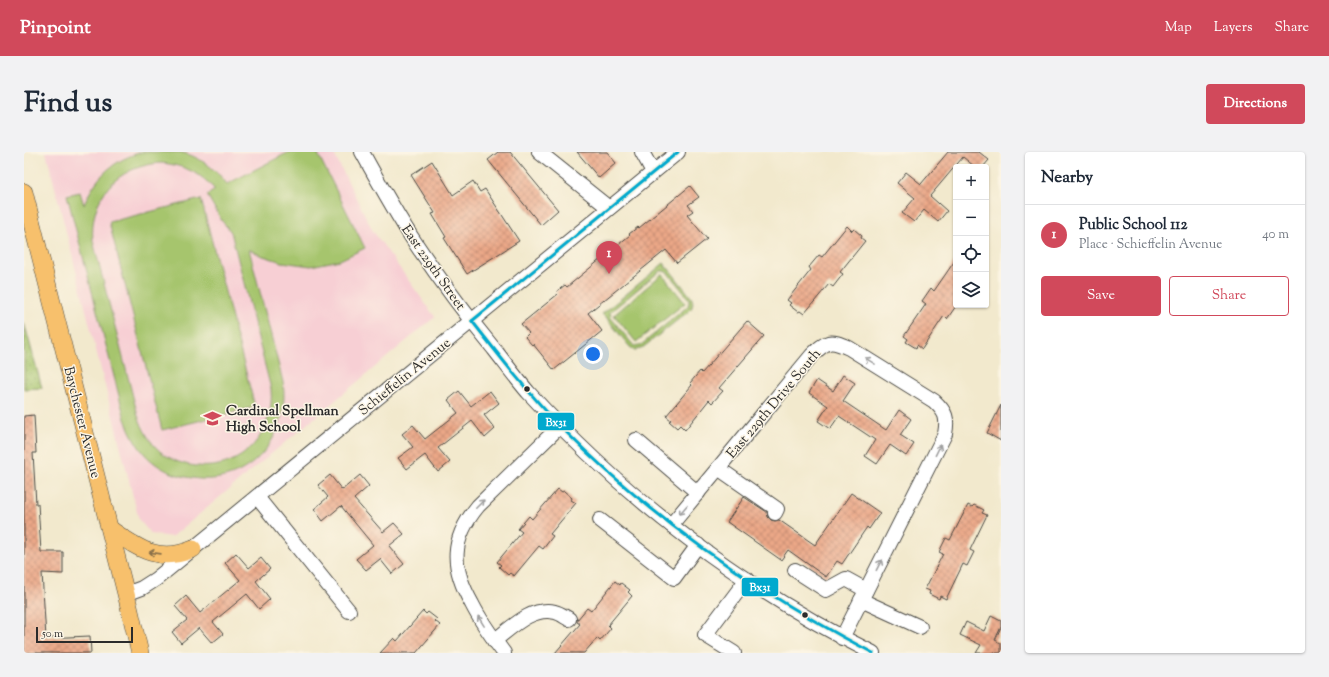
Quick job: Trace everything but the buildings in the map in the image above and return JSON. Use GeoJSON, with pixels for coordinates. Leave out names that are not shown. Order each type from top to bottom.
{"type":"FeatureCollection","features":[{"type":"Feature","properties":{"kind":"main road","name":"Baychester Avenue"},"geometry":{"type":"LineString","coordinates":[[24,192],[28,223],[110,529],[140,653]]}},
{"type":"Feature","properties":{"kind":"main road"},"geometry":{"type":"LineString","coordinates":[[110,529],[137,548],[147,552],[167,555],[184,553],[193,549]]}},
{"type":"Feature","properties":{"kind":"street","name":"East 229th Street"},"geometry":{"type":"LineString","coordinates":[[362,152],[416,244],[454,299],[524,386],[560,426],[625,486],[671,525],[698,545],[790,607],[842,638],[873,653]]}},
{"type":"Feature","properties":{"kind":"street"},"geometry":{"type":"LineString","coordinates":[[539,152],[609,208]]}},
{"type":"Feature","properties":{"kind":"street"},"geometry":{"type":"LineString","coordinates":[[642,152],[654,172]]}},
{"type":"Feature","properties":{"kind":"street","name":"Schieffelin Avenue"},"geometry":{"type":"LineString","coordinates":[[126,594],[151,582],[193,549],[678,152]]}},
{"type":"Feature","properties":{"kind":"street","name":"East 229th Drive South"},"geometry":{"type":"LineString","coordinates":[[671,525],[812,355],[824,344],[831,342],[838,343],[849,348],[934,401],[943,409],[946,417],[947,425],[945,434],[842,638]]}},
{"type":"Feature","properties":{"kind":"street"},"geometry":{"type":"LineString","coordinates":[[504,653],[482,623],[464,591],[456,563],[456,549],[460,533],[468,518],[478,506],[560,426]]}},
{"type":"Feature","properties":{"kind":"street"},"geometry":{"type":"LineString","coordinates":[[636,440],[698,493]]}},
{"type":"Feature","properties":{"kind":"street"},"geometry":{"type":"LineString","coordinates":[[718,468],[777,509],[775,512]]}},
{"type":"Feature","properties":{"kind":"street"},"geometry":{"type":"LineString","coordinates":[[257,497],[350,611]]}},
{"type":"Feature","properties":{"kind":"street"},"geometry":{"type":"LineString","coordinates":[[600,520],[674,578],[698,545]]}},
{"type":"Feature","properties":{"kind":"street"},"geometry":{"type":"LineString","coordinates":[[795,570],[826,590],[846,579],[864,595],[920,627]]}},
{"type":"Feature","properties":{"kind":"street"},"geometry":{"type":"LineString","coordinates":[[734,653],[705,635],[747,579]]}},
{"type":"Feature","properties":{"kind":"street"},"geometry":{"type":"LineString","coordinates":[[494,640],[530,614],[555,612],[569,619]]}},
{"type":"Feature","properties":{"kind":"shaded area","name":"Cardinal Spellman High School"},"geometry":{"type":"Polygon","coordinates":[[[46,152],[333,152],[373,231],[435,317],[172,537],[151,534],[139,520],[46,152]]]}},
{"type":"Feature","properties":{"kind":"green space"},"geometry":{"type":"Polygon","coordinates":[[[142,152],[179,152],[193,156],[200,159],[212,168],[227,184],[289,152],[317,152],[365,248],[340,260],[311,266],[282,262],[260,255],[249,249],[283,382],[284,402],[280,421],[273,439],[262,454],[248,466],[231,475],[213,479],[192,478],[181,476],[166,470],[148,458],[133,437],[125,419],[67,195],[80,192],[84,205],[88,195],[106,171],[132,155],[142,152]],[[161,163],[145,165],[131,170],[119,177],[109,187],[101,198],[96,211],[93,225],[93,241],[138,416],[144,430],[157,448],[173,460],[197,466],[214,466],[229,462],[242,455],[253,446],[268,420],[271,405],[271,389],[231,232],[222,221],[207,195],[215,190],[204,179],[191,171],[161,163]]]}},
{"type":"Feature","properties":{"kind":"green space"},"geometry":{"type":"Polygon","coordinates":[[[201,199],[255,407],[162,430],[109,222],[201,199]]]}},
{"type":"Feature","properties":{"kind":"green space"},"geometry":{"type":"Polygon","coordinates":[[[664,263],[666,266],[665,267],[669,269],[693,301],[689,311],[641,349],[635,350],[630,347],[606,316],[605,317],[602,314],[664,263]],[[660,271],[610,312],[611,318],[634,346],[640,346],[688,306],[689,299],[668,273],[660,271]]]}},
{"type":"Feature","properties":{"kind":"green space"},"geometry":{"type":"Polygon","coordinates":[[[662,274],[685,303],[636,342],[614,315],[662,274]]]}},
{"type":"Feature","properties":{"kind":"green space"},"geometry":{"type":"Polygon","coordinates":[[[24,322],[42,388],[24,389],[24,322]]]}},
{"type":"Feature","properties":{"kind":"transit line","name":"Bx31"},"geometry":{"type":"LineString","coordinates":[[472,321],[678,152]]}},
{"type":"Feature","properties":{"kind":"transit line","name":"Bx31"},"geometry":{"type":"LineString","coordinates":[[472,321],[515,375],[561,427],[632,493],[670,524],[748,580],[830,630],[873,653]]}},
{"type":"Feature","properties":{"kind":"place","name":"Public School 112"},"geometry":{"type":"Point","coordinates":[609,274]}},
{"type":"Feature","properties":{"kind":"place","name":"Cardinal Spellman High School"},"geometry":{"type":"Point","coordinates":[213,418]}}]}
